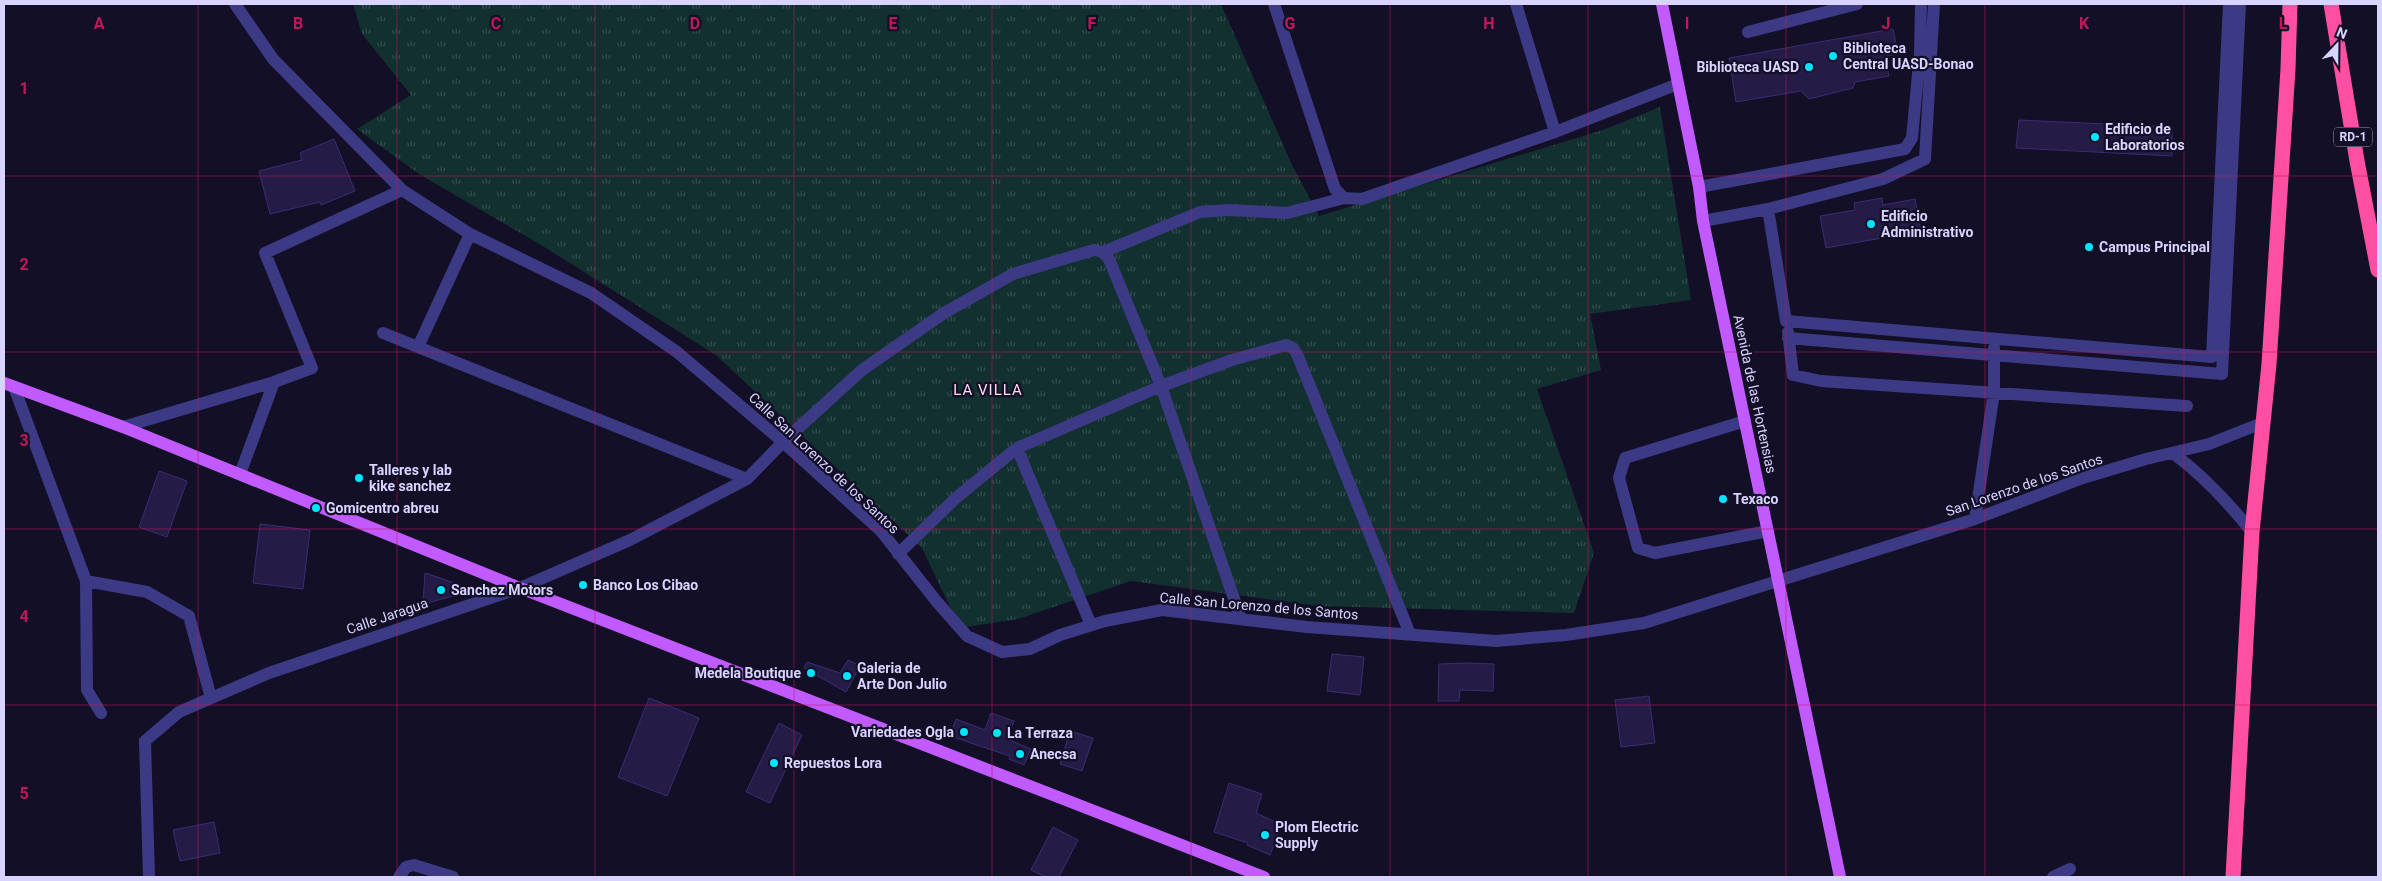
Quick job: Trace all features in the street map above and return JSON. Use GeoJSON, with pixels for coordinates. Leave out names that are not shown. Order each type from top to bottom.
{"type":"FeatureCollection","features":[{"type":"Feature","properties":{"kind":"highway"},"geometry":{"type":"LineString","coordinates":[[2233,877],[2252,532],[2269,364],[2288,69],[2290,4]]}},
{"type":"Feature","properties":{"kind":"highway","name":"RD-1"},"geometry":{"type":"LineString","coordinates":[[2331,4],[2357,161],[2378,270]]}},
{"type":"Feature","properties":{"kind":"main road","name":"Avenida de las Hortensias"},"geometry":{"type":"LineString","coordinates":[[1662,4],[1699,187],[1703,221],[1840,877]]}},
{"type":"Feature","properties":{"kind":"main road"},"geometry":{"type":"LineString","coordinates":[[9,385],[123,427],[520,588],[1264,877]]}},
{"type":"Feature","properties":{"kind":"street","name":"Calle San Lorenzo de los Santos"},"geometry":{"type":"LineString","coordinates":[[235,4],[273,59],[402,190],[470,234],[591,293],[677,352],[782,442],[881,531],[967,636],[1002,652],[1030,648],[1060,635],[1091,625],[1162,610],[1307,627],[1496,641],[1566,635],[1644,623],[1778,580]]}},
{"type":"Feature","properties":{"kind":"street"},"geometry":{"type":"LineString","coordinates":[[1274,4],[1335,189],[1344,198]]}},
{"type":"Feature","properties":{"kind":"street"},"geometry":{"type":"LineString","coordinates":[[1516,4],[1555,132]]}},
{"type":"Feature","properties":{"kind":"street"},"geometry":{"type":"LineString","coordinates":[[1748,32],[1857,4]]}},
{"type":"Feature","properties":{"kind":"street"},"geometry":{"type":"LineString","coordinates":[[1699,187],[1905,149],[1912,138],[1920,53],[1921,4]]}},
{"type":"Feature","properties":{"kind":"street"},"geometry":{"type":"LineString","coordinates":[[1703,221],[1768,209],[1883,179],[1925,158],[1934,4]]}},
{"type":"Feature","properties":{"kind":"street"},"geometry":{"type":"LineString","coordinates":[[1786,321],[2212,357],[2228,4]]}},
{"type":"Feature","properties":{"kind":"street"},"geometry":{"type":"LineString","coordinates":[[1788,338],[2222,374],[2240,4]]}},
{"type":"Feature","properties":{"kind":"street","name":"Calle Jaragua"},"geometry":{"type":"LineString","coordinates":[[149,877],[145,741],[178,712],[268,672],[520,588],[630,540],[747,479],[782,442],[862,370],[944,313],[1014,274],[1094,250],[1103,252],[1200,212],[1229,210],[1287,213],[1344,198],[1362,199],[1555,132],[1678,84]]}},
{"type":"Feature","properties":{"kind":"street"},"geometry":{"type":"LineString","coordinates":[[123,427],[274,382],[312,368],[266,253],[402,190]]}},
{"type":"Feature","properties":{"kind":"street"},"geometry":{"type":"LineString","coordinates":[[1768,209],[1793,375],[1821,381],[2187,406]]}},
{"type":"Feature","properties":{"kind":"street"},"geometry":{"type":"LineString","coordinates":[[418,347],[470,234]]}},
{"type":"Feature","properties":{"kind":"street"},"geometry":{"type":"LineString","coordinates":[[1103,252],[1110,259],[1161,386],[1241,619]]}},
{"type":"Feature","properties":{"kind":"street"},"geometry":{"type":"LineString","coordinates":[[382,333],[747,479]]}},
{"type":"Feature","properties":{"kind":"street"},"geometry":{"type":"LineString","coordinates":[[1975,519],[1994,392],[1994,338]]}},
{"type":"Feature","properties":{"kind":"street"},"geometry":{"type":"LineString","coordinates":[[898,554],[957,496],[1017,448],[1161,386],[1279,345],[1293,348],[1301,363],[1410,634]]}},
{"type":"Feature","properties":{"kind":"street"},"geometry":{"type":"LineString","coordinates":[[240,474],[274,382]]}},
{"type":"Feature","properties":{"kind":"street"},"geometry":{"type":"LineString","coordinates":[[9,385],[86,581],[87,690],[101,713]]}},
{"type":"Feature","properties":{"kind":"street"},"geometry":{"type":"LineString","coordinates":[[1745,421],[1625,458],[1620,478],[1638,548],[1655,553],[1768,531]]}},
{"type":"Feature","properties":{"kind":"street","name":"San Lorenzo de los Santos"},"geometry":{"type":"LineString","coordinates":[[1778,580],[1975,519],[2083,478],[2146,459],[2174,454],[2240,433],[2262,422]]}},
{"type":"Feature","properties":{"kind":"street"},"geometry":{"type":"LineString","coordinates":[[1017,448],[1091,625]]}},
{"type":"Feature","properties":{"kind":"street"},"geometry":{"type":"LineString","coordinates":[[2174,454],[2213,486],[2252,532]]}},
{"type":"Feature","properties":{"kind":"street"},"geometry":{"type":"LineString","coordinates":[[86,581],[147,592],[188,616],[211,698]]}},
{"type":"Feature","properties":{"kind":"street"},"geometry":{"type":"LineString","coordinates":[[399,877],[406,867],[414,865],[452,877]]}},
{"type":"Feature","properties":{"kind":"street"},"geometry":{"type":"LineString","coordinates":[[2053,877],[2070,869]]}},
{"type":"Feature","properties":{"kind":"green space"},"geometry":{"type":"Polygon","coordinates":[[[353,4],[1221,4],[1292,165],[1319,216],[1603,130],[1660,107],[1691,300],[1590,314],[1601,370],[1537,389],[1594,553],[1574,613],[1319,606],[1131,581],[1018,619],[960,628],[922,548],[716,355],[541,245],[419,174],[357,129],[411,95],[362,34],[353,4]]]}},
{"type":"Feature","properties":{"kind":"building","name":"Biblioteca UASD"},"geometry":{"type":"Polygon","coordinates":[[[1893,29],[1898,54],[1885,56],[1889,76],[1855,82],[1853,88],[1809,99],[1801,91],[1736,102],[1729,58],[1893,29]]]}},
{"type":"Feature","properties":{"kind":"building","name":"Edificio de Laboratorios"},"geometry":{"type":"Polygon","coordinates":[[[2019,120],[2172,127],[2172,156],[2016,148],[2019,120]]]}},
{"type":"Feature","properties":{"kind":"building"},"geometry":{"type":"Polygon","coordinates":[[[334,139],[355,191],[321,205],[320,202],[270,214],[259,171],[302,160],[300,153],[334,139]]]}},
{"type":"Feature","properties":{"kind":"building","name":"Edificio Administrativo"},"geometry":{"type":"Polygon","coordinates":[[[1882,198],[1883,205],[1915,199],[1921,231],[1826,248],[1820,216],[1855,210],[1854,203],[1882,198]]]}},
{"type":"Feature","properties":{"kind":"building"},"geometry":{"type":"Polygon","coordinates":[[[159,471],[187,481],[167,537],[139,527],[159,471]]]}},
{"type":"Feature","properties":{"kind":"building"},"geometry":{"type":"Polygon","coordinates":[[[260,524],[310,530],[303,589],[253,583],[260,524]]]}},
{"type":"Feature","properties":{"kind":"building","name":"Sanchez Motors"},"geometry":{"type":"Polygon","coordinates":[[[425,573],[461,585],[457,595],[423,604],[425,573]]]}},
{"type":"Feature","properties":{"kind":"building"},"geometry":{"type":"Polygon","coordinates":[[[1332,654],[1364,657],[1360,695],[1327,691],[1332,654]]]}},
{"type":"Feature","properties":{"kind":"building"},"geometry":{"type":"Polygon","coordinates":[[[848,660],[860,666],[846,692],[804,668],[807,662],[840,673],[848,660]]]}},
{"type":"Feature","properties":{"kind":"building"},"geometry":{"type":"Polygon","coordinates":[[[1439,664],[1494,664],[1493,691],[1460,690],[1459,701],[1438,701],[1439,664]]]}},
{"type":"Feature","properties":{"kind":"building"},"geometry":{"type":"Polygon","coordinates":[[[1649,696],[1655,743],[1621,747],[1615,700],[1649,696]]]}},
{"type":"Feature","properties":{"kind":"building"},"geometry":{"type":"Polygon","coordinates":[[[649,698],[699,718],[667,796],[618,777],[649,698]]]}},
{"type":"Feature","properties":{"kind":"building"},"geometry":{"type":"Polygon","coordinates":[[[991,713],[1014,721],[1007,739],[1031,749],[1024,765],[1009,759],[1010,756],[950,736],[956,719],[985,730],[991,713]]]}},
{"type":"Feature","properties":{"kind":"building","name":"Repuestos Lora"},"geometry":{"type":"Polygon","coordinates":[[[779,723],[802,735],[770,803],[746,792],[779,723]]]}},
{"type":"Feature","properties":{"kind":"building"},"geometry":{"type":"Polygon","coordinates":[[[1070,731],[1093,738],[1082,771],[1060,764],[1070,731]]]}},
{"type":"Feature","properties":{"kind":"building"},"geometry":{"type":"Polygon","coordinates":[[[1229,783],[1262,794],[1256,813],[1282,825],[1270,855],[1247,845],[1248,843],[1214,832],[1229,783]]]}},
{"type":"Feature","properties":{"kind":"building"},"geometry":{"type":"Polygon","coordinates":[[[214,822],[220,853],[180,861],[173,830],[214,822]]]}},
{"type":"Feature","properties":{"kind":"building"},"geometry":{"type":"Polygon","coordinates":[[[1053,827],[1078,840],[1059,877],[1046,877],[1031,870],[1053,827]]]}},
{"type":"Feature","properties":{"kind":"place","name":"Biblioteca Central UASD-Bonao"},"geometry":{"type":"Point","coordinates":[1833,56]}},
{"type":"Feature","properties":{"kind":"place","name":"Biblioteca UASD"},"geometry":{"type":"Point","coordinates":[1809,67]}},
{"type":"Feature","properties":{"kind":"place","name":"Edificio de Laboratorios"},"geometry":{"type":"Point","coordinates":[2095,137]}},
{"type":"Feature","properties":{"kind":"place","name":"Edificio Administrativo"},"geometry":{"type":"Point","coordinates":[1871,224]}},
{"type":"Feature","properties":{"kind":"place","name":"Campus Principal"},"geometry":{"type":"Point","coordinates":[2089,247]}},
{"type":"Feature","properties":{"kind":"place","name":"Talleres y lab kike sanchez"},"geometry":{"type":"Point","coordinates":[359,478]}},
{"type":"Feature","properties":{"kind":"place","name":"Texaco"},"geometry":{"type":"Point","coordinates":[1723,499]}},
{"type":"Feature","properties":{"kind":"place","name":"Gomicentro abreu"},"geometry":{"type":"Point","coordinates":[316,508]}},
{"type":"Feature","properties":{"kind":"place","name":"Banco Los Cibao"},"geometry":{"type":"Point","coordinates":[583,585]}},
{"type":"Feature","properties":{"kind":"place","name":"Sanchez Motors"},"geometry":{"type":"Point","coordinates":[441,590]}},
{"type":"Feature","properties":{"kind":"place","name":"Medela Boutique"},"geometry":{"type":"Point","coordinates":[811,673]}},
{"type":"Feature","properties":{"kind":"place","name":"Galeria de Arte Don Julio"},"geometry":{"type":"Point","coordinates":[847,676]}},
{"type":"Feature","properties":{"kind":"place","name":"Variedades Ogla"},"geometry":{"type":"Point","coordinates":[964,732]}},
{"type":"Feature","properties":{"kind":"place","name":"La Terraza"},"geometry":{"type":"Point","coordinates":[997,733]}},
{"type":"Feature","properties":{"kind":"place","name":"Anecsa"},"geometry":{"type":"Point","coordinates":[1020,754]}},
{"type":"Feature","properties":{"kind":"place","name":"Repuestos Lora"},"geometry":{"type":"Point","coordinates":[774,763]}},
{"type":"Feature","properties":{"kind":"place","name":"Plom Electric Supply"},"geometry":{"type":"Point","coordinates":[1265,835]}},
{"type":"Feature","properties":{"kind":"district","name":"LA VILLA"},"geometry":{"type":"Point","coordinates":[988,390]}}]}
